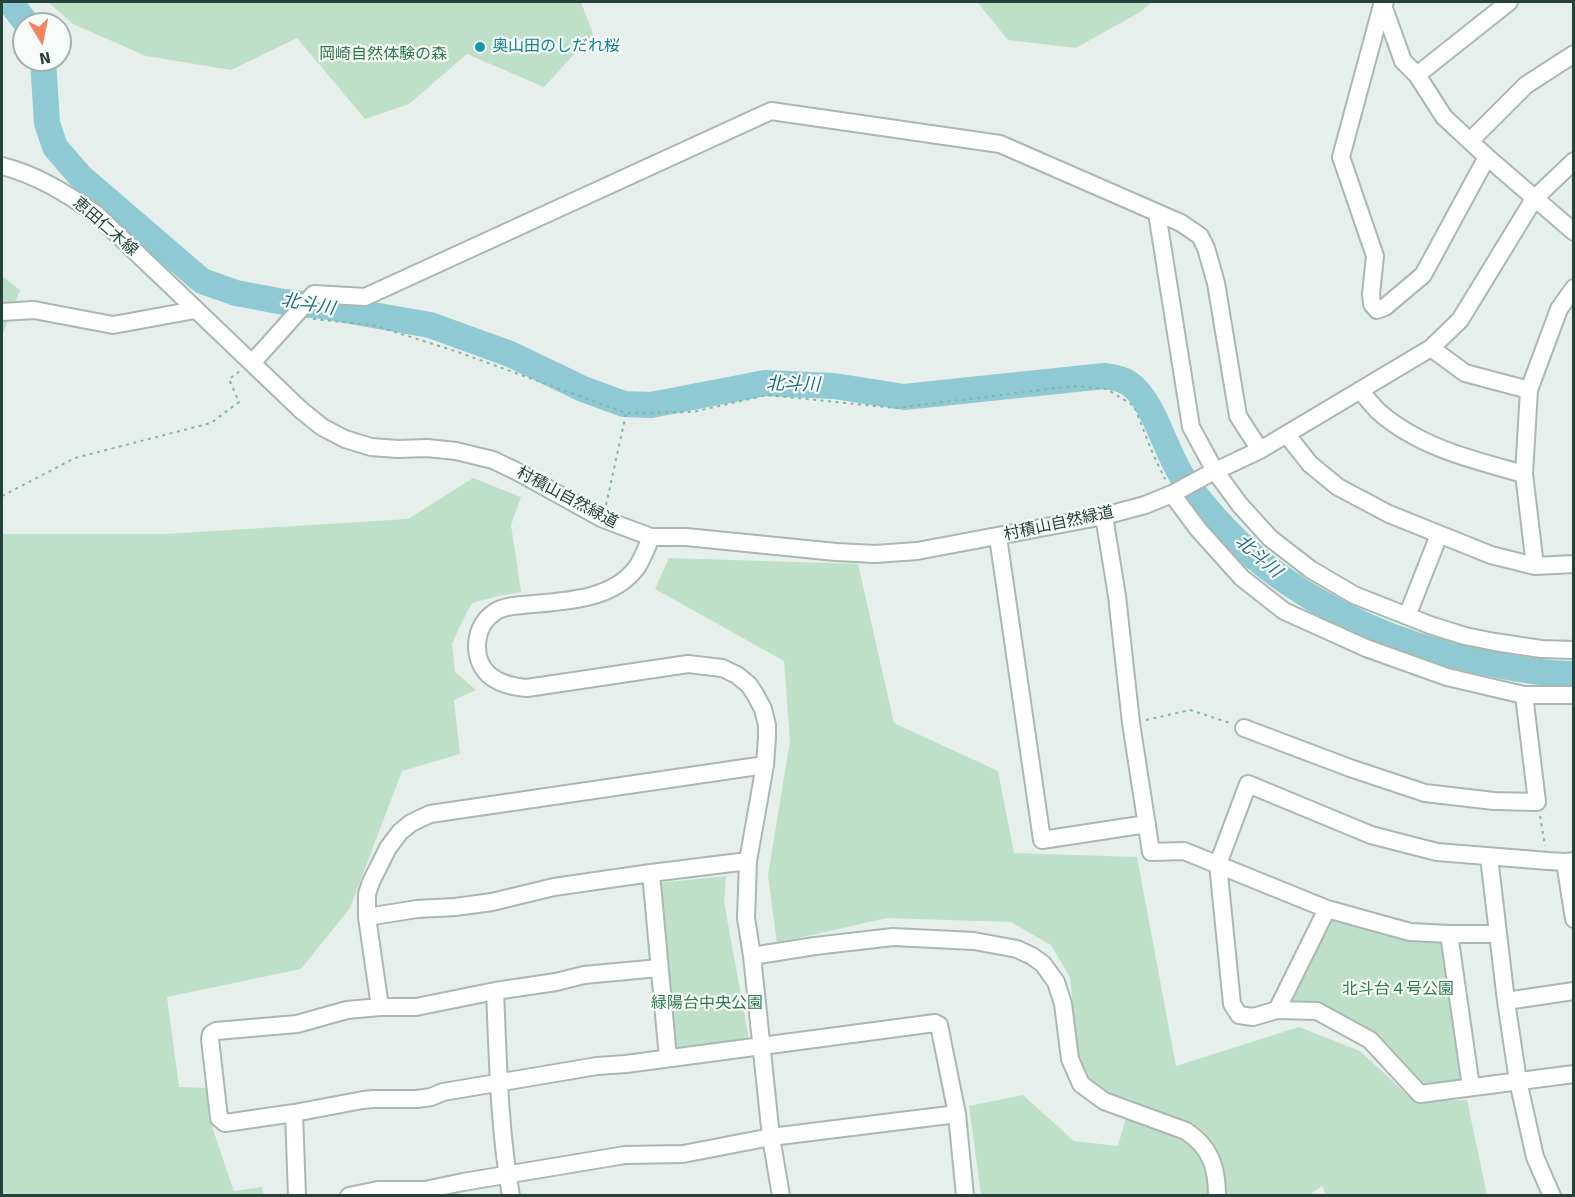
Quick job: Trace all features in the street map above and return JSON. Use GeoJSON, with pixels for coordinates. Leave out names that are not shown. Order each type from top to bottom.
{"type":"FeatureCollection","features":[{"type":"Feature","properties":{"kind":"street"},"geometry":{"type":"LineString","coordinates":[[1417,75],[1509,2]]}},
{"type":"Feature","properties":{"kind":"street"},"geometry":{"type":"LineString","coordinates":[[1383,3],[1403,61],[1417,75],[1444,117],[1574,232]]}},
{"type":"Feature","properties":{"kind":"street"},"geometry":{"type":"LineString","coordinates":[[1383,3],[1341,157],[1375,256],[1371,294],[1372,304],[1377,309],[1386,308],[1423,275],[1487,157]]}},
{"type":"Feature","properties":{"kind":"street"},"geometry":{"type":"LineString","coordinates":[[1470,141],[1526,86],[1574,54]]}},
{"type":"Feature","properties":{"kind":"street"},"geometry":{"type":"LineString","coordinates":[[252,363],[314,294],[365,297],[771,111],[1000,144],[1181,223],[1200,236],[1206,248],[1216,283],[1238,416],[1260,450]]}},
{"type":"Feature","properties":{"kind":"street","name":"村積山自然緑道"},"geometry":{"type":"LineString","coordinates":[[195,310],[301,410],[322,427],[345,439],[371,447],[456,451],[493,460],[603,519],[651,537],[686,537],[836,552],[875,554],[917,551],[1104,516],[1145,505],[1176,492],[1287,435],[1431,348],[1460,320],[1534,199],[1574,161]]}},
{"type":"Feature","properties":{"kind":"street","name":"恵田仁木線"},"geometry":{"type":"LineString","coordinates":[[2,166],[60,189],[96,214],[195,310]]}},
{"type":"Feature","properties":{"kind":"street"},"geometry":{"type":"LineString","coordinates":[[1157,213],[1191,427],[1211,473],[1270,538],[1310,569],[1354,595],[1431,625],[1465,636],[1495,642],[1541,650],[1574,650]]}},
{"type":"Feature","properties":{"kind":"street"},"geometry":{"type":"LineString","coordinates":[[1535,566],[1524,474],[1529,390],[1559,309],[1574,288]]}},
{"type":"Feature","properties":{"kind":"street"},"geometry":{"type":"LineString","coordinates":[[2,312],[34,310],[113,325],[195,310]]}},
{"type":"Feature","properties":{"kind":"street"},"geometry":{"type":"LineString","coordinates":[[1431,348],[1465,373],[1529,390]]}},
{"type":"Feature","properties":{"kind":"street"},"geometry":{"type":"LineString","coordinates":[[1360,390],[1378,411],[1406,432],[1457,455],[1524,474]]}},
{"type":"Feature","properties":{"kind":"street"},"geometry":{"type":"LineString","coordinates":[[1287,435],[1310,464],[1338,487],[1389,514],[1491,555],[1535,566],[1574,564]]}},
{"type":"Feature","properties":{"kind":"street"},"geometry":{"type":"LineString","coordinates":[[1176,492],[1198,529],[1242,578],[1284,611],[1366,648],[1447,677],[1524,695],[1574,695]]}},
{"type":"Feature","properties":{"kind":"street"},"geometry":{"type":"LineString","coordinates":[[1104,516],[1117,596],[1131,723],[1151,852],[1184,851],[1327,909],[1410,932],[1498,934]]}},
{"type":"Feature","properties":{"kind":"street"},"geometry":{"type":"LineString","coordinates":[[1407,616],[1439,535]]}},
{"type":"Feature","properties":{"kind":"street"},"geometry":{"type":"LineString","coordinates":[[651,537],[642,560],[629,576],[614,588],[576,599],[506,607],[493,613],[483,623],[478,633],[477,649],[486,672],[498,681],[515,687],[527,688],[680,664],[698,664],[722,668],[743,679],[761,704],[767,725],[767,737],[765,765],[748,861],[746,918],[771,1137],[781,1196]]}},
{"type":"Feature","properties":{"kind":"street"},"geometry":{"type":"LineString","coordinates":[[998,537],[1042,840],[1147,824]]}},
{"type":"Feature","properties":{"kind":"street"},"geometry":{"type":"LineString","coordinates":[[1244,728],[1350,768],[1425,793],[1494,801],[1537,802],[1524,695]]}},
{"type":"Feature","properties":{"kind":"street"},"geometry":{"type":"LineString","coordinates":[[380,1007],[367,917],[367,894],[388,848],[400,832],[411,823],[430,814],[765,765]]}},
{"type":"Feature","properties":{"kind":"street"},"geometry":{"type":"LineString","coordinates":[[1574,919],[1562,862],[1437,852],[1371,836],[1248,784],[1218,864],[1232,1004],[1239,1015],[1253,1017],[1277,1010],[1317,1011],[1370,1040],[1420,1094],[1574,1074]]}},
{"type":"Feature","properties":{"kind":"street"},"geometry":{"type":"LineString","coordinates":[[1489,857],[1518,1081],[1535,1157],[1552,1196]]}},
{"type":"Feature","properties":{"kind":"street"},"geometry":{"type":"LineString","coordinates":[[367,917],[417,909],[492,902],[554,887],[748,861]]}},
{"type":"Feature","properties":{"kind":"street"},"geometry":{"type":"LineString","coordinates":[[651,873],[668,1058]]}},
{"type":"Feature","properties":{"kind":"street"},"geometry":{"type":"LineString","coordinates":[[1277,1010],[1327,909]]}},
{"type":"Feature","properties":{"kind":"street"},"geometry":{"type":"LineString","coordinates":[[1449,934],[1471,1087]]}},
{"type":"Feature","properties":{"kind":"street"},"geometry":{"type":"LineString","coordinates":[[752,956],[893,937],[974,941],[1017,949],[1032,956],[1043,964],[1056,982],[1063,1004],[1070,1059],[1082,1084],[1104,1101],[1186,1131],[1197,1138],[1210,1155],[1214,1165],[1217,1196]]}},
{"type":"Feature","properties":{"kind":"street"},"geometry":{"type":"LineString","coordinates":[[658,968],[584,975],[416,1007],[347,1010],[297,1024],[216,1031],[211,1034],[210,1039],[218,1115],[225,1123],[373,1099],[417,1099],[443,1092],[597,1066],[935,1023],[939,1025],[957,1114],[965,1196]]}},
{"type":"Feature","properties":{"kind":"street"},"geometry":{"type":"LineString","coordinates":[[495,991],[507,1175],[511,1196]]}},
{"type":"Feature","properties":{"kind":"street"},"geometry":{"type":"LineString","coordinates":[[1506,1001],[1574,991]]}},
{"type":"Feature","properties":{"kind":"street"},"geometry":{"type":"LineString","coordinates":[[294,1113],[297,1196]]}},
{"type":"Feature","properties":{"kind":"street"},"geometry":{"type":"LineString","coordinates":[[349,1196],[378,1190],[425,1190],[625,1155],[683,1154],[771,1137],[957,1114]]}},
{"type":"Feature","properties":{"kind":"path"},"geometry":{"type":"LineString","coordinates":[[292,317],[373,325],[455,351],[626,413],[693,412],[768,394],[896,408],[1073,386],[1107,389],[1134,406],[1153,453],[1176,492]]}},
{"type":"Feature","properties":{"kind":"path"},"geometry":{"type":"LineString","coordinates":[[2,496],[75,458],[211,423],[239,402],[229,379],[252,363]]}},
{"type":"Feature","properties":{"kind":"path"},"geometry":{"type":"LineString","coordinates":[[603,519],[626,413]]}},
{"type":"Feature","properties":{"kind":"path"},"geometry":{"type":"LineString","coordinates":[[1131,723],[1190,710],[1244,728]]}},
{"type":"Feature","properties":{"kind":"path"},"geometry":{"type":"LineString","coordinates":[[1537,802],[1562,862]]}},
{"type":"Feature","properties":{"kind":"green space","name":"岡崎自然体験の森"},"geometry":{"type":"Polygon","coordinates":[[[48,2],[581,2],[593,34],[544,87],[467,54],[409,104],[365,119],[297,38],[231,70],[146,56],[73,24],[72,12],[59,12],[48,2]]]}},
{"type":"Feature","properties":{"kind":"green space"},"geometry":{"type":"Polygon","coordinates":[[[977,2],[1152,2],[1140,12],[1076,48],[1008,40],[977,2]]]}},
{"type":"Feature","properties":{"kind":"green space"},"geometry":{"type":"Polygon","coordinates":[[[2,276],[20,290],[2,336],[2,276]]]}},
{"type":"Feature","properties":{"kind":"green space"},"geometry":{"type":"Polygon","coordinates":[[[473,478],[521,497],[511,525],[521,592],[472,603],[452,644],[455,672],[476,690],[454,700],[460,754],[402,771],[350,908],[301,969],[167,997],[179,1087],[206,1088],[209,1118],[234,1191],[262,1187],[263,1195],[2,1195],[2,534],[166,534],[408,519],[473,478]]]}},
{"type":"Feature","properties":{"kind":"green space"},"geometry":{"type":"Polygon","coordinates":[[[669,558],[858,564],[894,723],[998,771],[1014,853],[1137,857],[1176,1066],[1299,1027],[1360,1051],[1414,1101],[1467,1100],[1487,1195],[1326,1195],[1322,1186],[1308,1196],[981,1195],[969,1106],[1023,1095],[1074,1141],[1118,1146],[1131,1099],[1111,1095],[1089,1078],[1077,1050],[1070,977],[1051,945],[1011,922],[887,918],[777,943],[768,875],[790,741],[784,661],[655,589],[669,558]]]}},
{"type":"Feature","properties":{"kind":"green space","name":"緑陽台中央公園"},"geometry":{"type":"Polygon","coordinates":[[[726,876],[724,902],[749,1039],[676,1051],[659,883],[726,876]]]}},
{"type":"Feature","properties":{"kind":"green space","name":"北斗台４号公園"},"geometry":{"type":"Polygon","coordinates":[[[1330,916],[1442,940],[1465,1082],[1422,1088],[1373,1035],[1285,1005],[1330,916]]]}},
{"type":"Feature","properties":{"kind":"waterway","name":"北斗川"},"geometry":{"type":"LineString","coordinates":[[10,2],[18,12]]}},
{"type":"Feature","properties":{"kind":"waterway","name":"北斗川"},"geometry":{"type":"LineString","coordinates":[[44,72],[47,123],[55,147],[80,176],[202,281],[236,293],[430,325],[510,354],[583,389],[624,404],[651,405],[765,383],[834,386],[904,397],[1104,376],[1118,378],[1130,384],[1146,402],[1177,468],[1209,511],[1255,558],[1297,588],[1366,626],[1421,647],[1514,668],[1574,674]]}},
{"type":"Feature","properties":{"kind":"place","name":"奥山田のしだれ桜"},"geometry":{"type":"Point","coordinates":[480,47]}}]}
